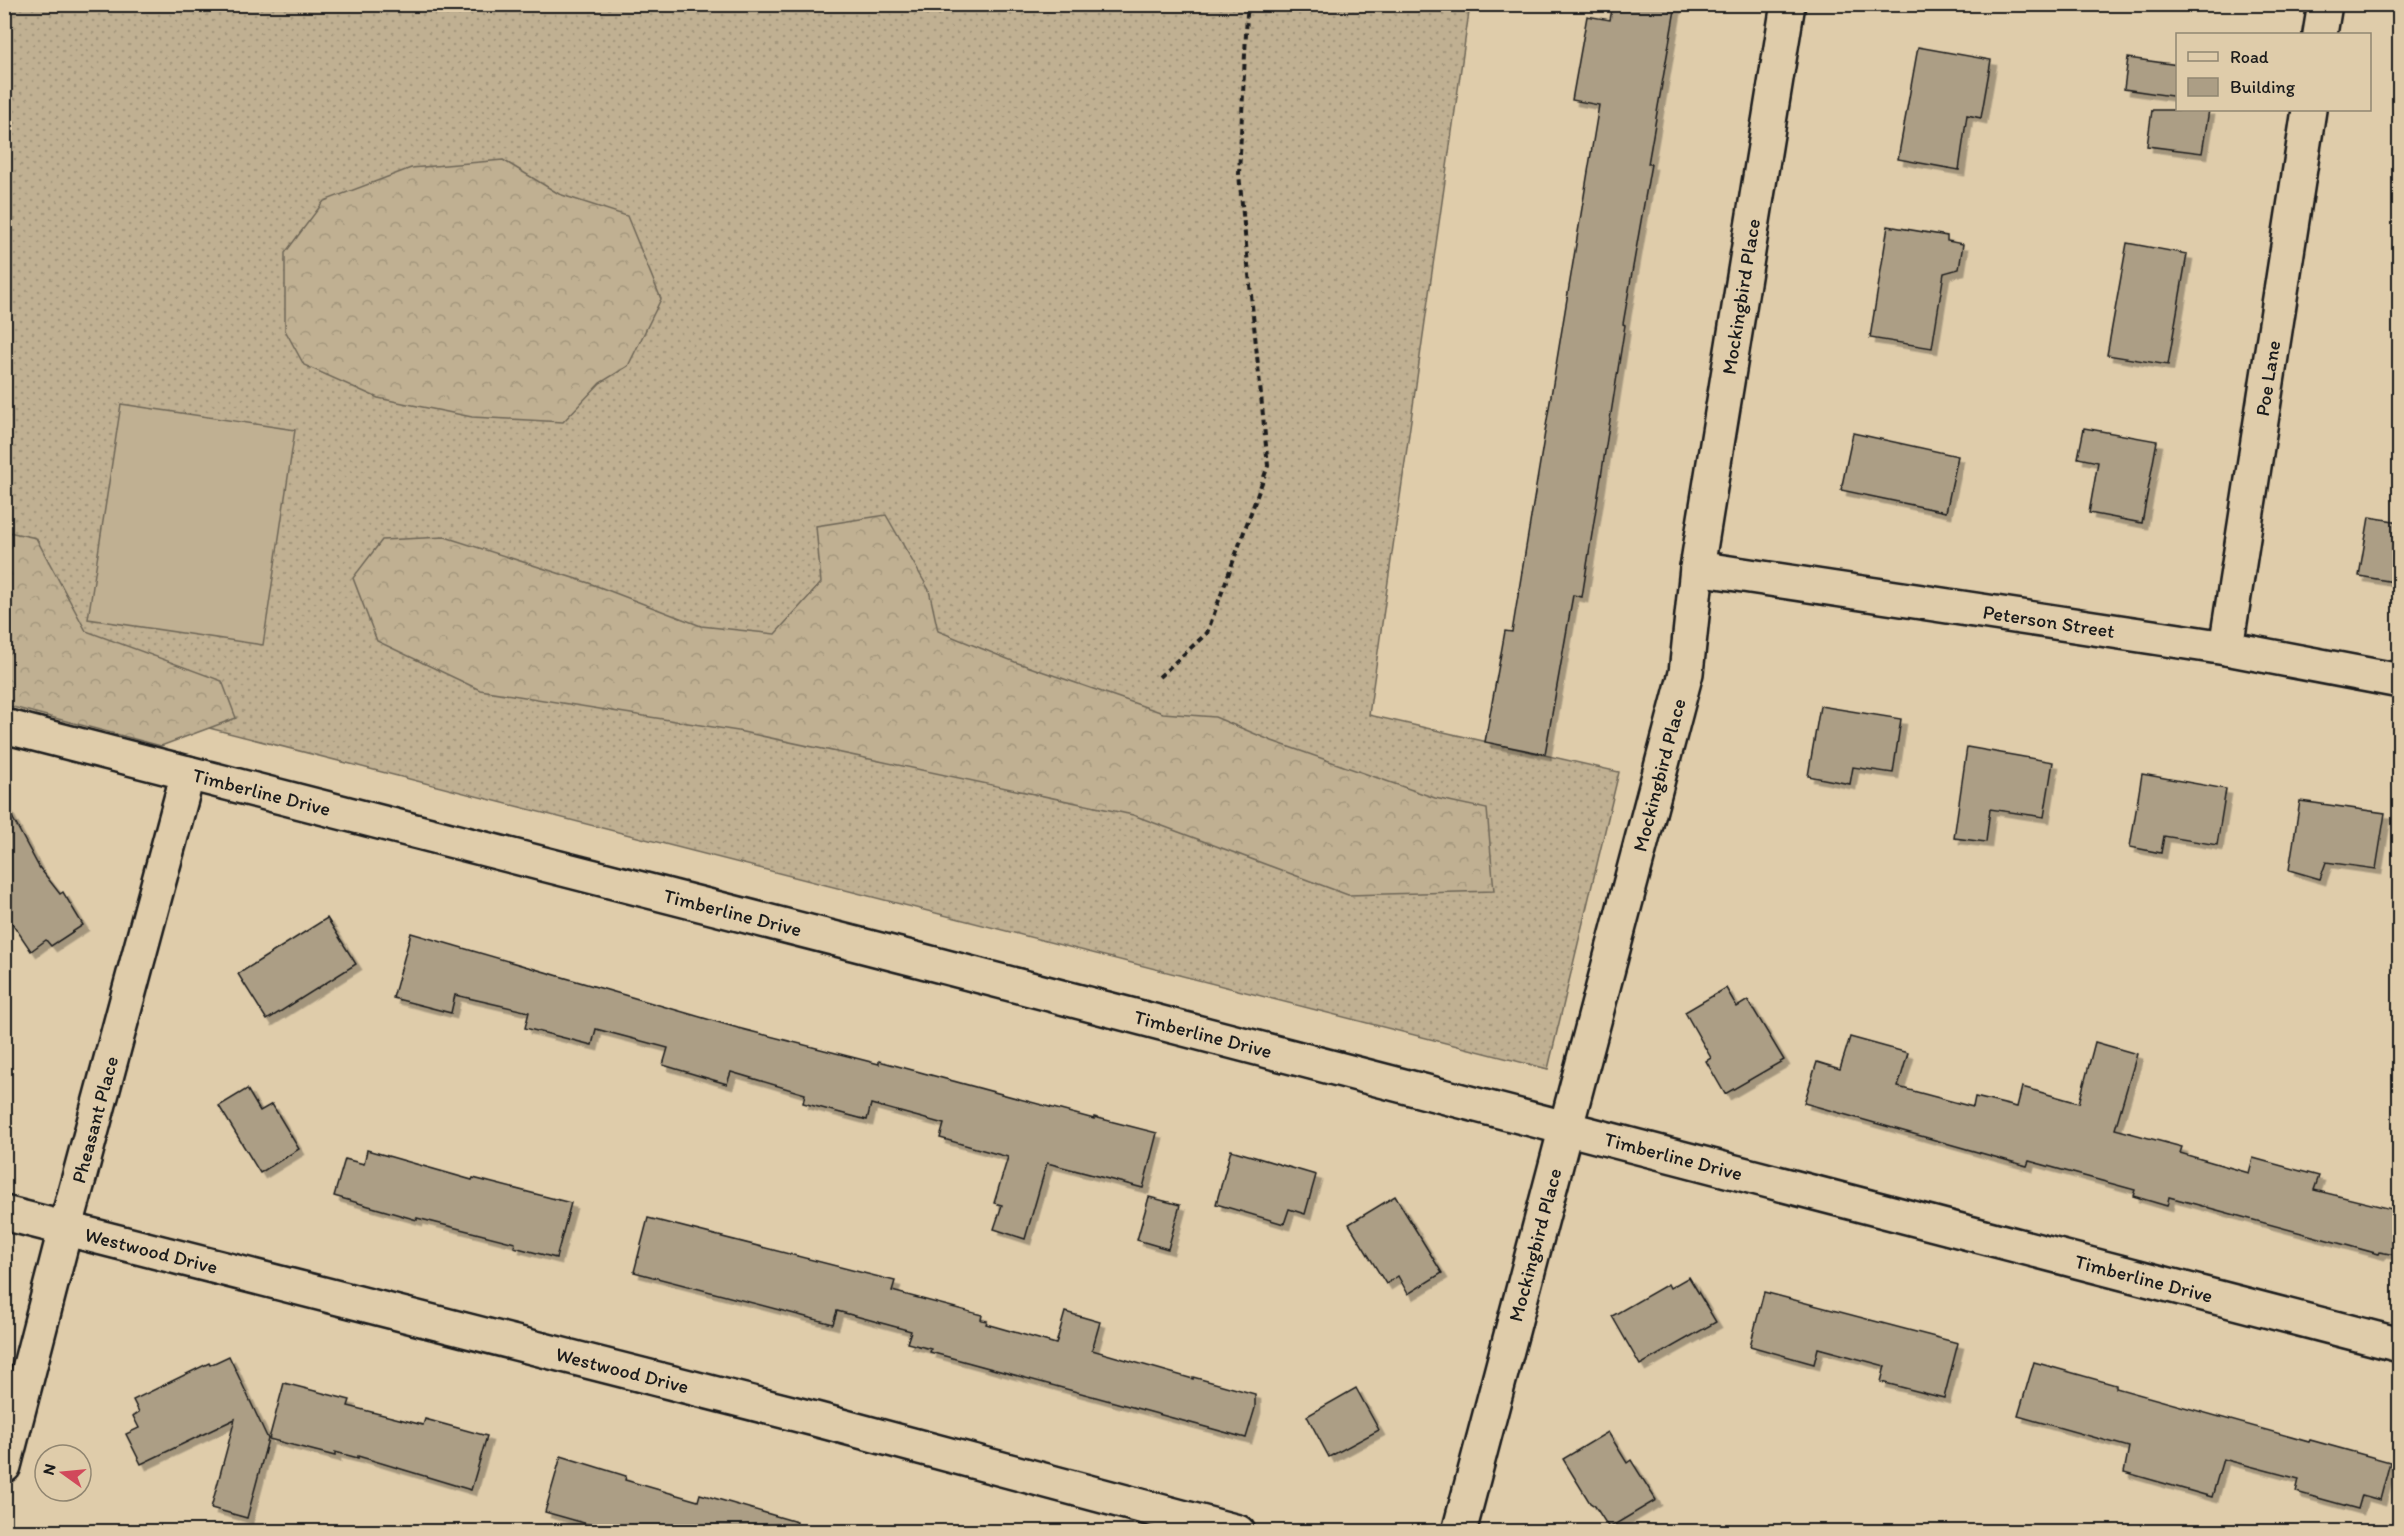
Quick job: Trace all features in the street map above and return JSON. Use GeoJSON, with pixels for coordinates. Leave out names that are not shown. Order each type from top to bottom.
{"type":"FeatureCollection","features":[{"type":"Feature","properties":{"kind":"street","name":"Mockingbird Place"},"geometry":{"type":"LineString","coordinates":[[1459,1532],[1686,673],[1697,568],[1788,4]]}},
{"type":"Feature","properties":{"kind":"street"},"geometry":{"type":"LineString","coordinates":[[2320,33],[2325,4]]}},
{"type":"Feature","properties":{"kind":"street","name":"Poe Lane"},"geometry":{"type":"LineString","coordinates":[[2226,648],[2309,111]]}},
{"type":"Feature","properties":{"kind":"street","name":"Peterson Street"},"geometry":{"type":"LineString","coordinates":[[1697,568],[2226,648],[2400,681]]}},
{"type":"Feature","properties":{"kind":"street","name":"Timberline Drive"},"geometry":{"type":"LineString","coordinates":[[4,726],[939,965],[2400,1345]]}},
{"type":"Feature","properties":{"kind":"street","name":"Pheasant Place"},"geometry":{"type":"LineString","coordinates":[[4,1466],[188,773]]}},
{"type":"Feature","properties":{"kind":"street","name":"Westwood Drive"},"geometry":{"type":"LineString","coordinates":[[4,1214],[803,1416],[1238,1532]]}},
{"type":"Feature","properties":{"kind":"path"},"geometry":{"type":"LineString","coordinates":[[1160,677],[1207,633],[1268,466],[1239,174],[1247,14],[1250,4]]}},
{"type":"Feature","properties":{"kind":"green space"},"geometry":{"type":"Polygon","coordinates":[[[4,5],[1470,5],[1369,715],[1619,772],[1548,1069],[5,676],[4,5]]]}},
{"type":"Feature","properties":{"kind":"green space"},"geometry":{"type":"Polygon","coordinates":[[[503,160],[559,194],[627,216],[661,299],[628,366],[600,383],[563,422],[472,417],[378,398],[304,365],[285,330],[285,253],[324,201],[411,168],[503,160]]]}},
{"type":"Feature","properties":{"kind":"green space"},"geometry":{"type":"Polygon","coordinates":[[[121,404],[295,430],[263,645],[88,619],[121,404]]]}},
{"type":"Feature","properties":{"kind":"green space"},"geometry":{"type":"Polygon","coordinates":[[[886,515],[929,590],[938,631],[1015,662],[1163,713],[1215,717],[1272,741],[1435,798],[1487,809],[1494,891],[1348,895],[1133,815],[738,731],[480,690],[377,641],[353,578],[382,540],[445,537],[589,583],[701,626],[775,634],[821,583],[816,526],[886,515]]]}},
{"type":"Feature","properties":{"kind":"green space"},"geometry":{"type":"Polygon","coordinates":[[[4,531],[36,538],[86,631],[222,681],[236,718],[161,746],[5,705],[4,531]]]}},
{"type":"Feature","properties":{"kind":"building"},"geometry":{"type":"Polygon","coordinates":[[[1613,4],[1676,4],[1648,164],[1651,164],[1623,324],[1625,325],[1582,597],[1573,595],[1545,754],[1485,742],[1505,631],[1512,632],[1599,105],[1572,100],[1587,16],[1610,20],[1613,4]]]}},
{"type":"Feature","properties":{"kind":"building"},"geometry":{"type":"Polygon","coordinates":[[[1918,47],[1991,60],[1981,118],[1967,115],[1959,170],[1898,159],[1918,47]]]}},
{"type":"Feature","properties":{"kind":"building"},"geometry":{"type":"Polygon","coordinates":[[[2128,58],[2176,65],[2176,97],[2124,89],[2128,58]]]}},
{"type":"Feature","properties":{"kind":"building"},"geometry":{"type":"Polygon","coordinates":[[[2152,110],[2209,111],[2202,153],[2147,146],[2152,110]]]}},
{"type":"Feature","properties":{"kind":"building"},"geometry":{"type":"Polygon","coordinates":[[[1888,226],[1947,236],[1947,241],[1963,244],[1959,269],[1944,273],[1932,348],[1870,338],[1888,226]]]}},
{"type":"Feature","properties":{"kind":"building"},"geometry":{"type":"Polygon","coordinates":[[[2127,243],[2187,254],[2168,365],[2107,355],[2127,243]]]}},
{"type":"Feature","properties":{"kind":"building"},"geometry":{"type":"Polygon","coordinates":[[[2084,428],[2157,441],[2142,523],[2089,513],[2098,462],[2078,458],[2084,428]]]}},
{"type":"Feature","properties":{"kind":"building"},"geometry":{"type":"Polygon","coordinates":[[[1853,433],[1958,456],[1946,512],[1841,490],[1853,433]]]}},
{"type":"Feature","properties":{"kind":"building"},"geometry":{"type":"Polygon","coordinates":[[[2369,517],[2400,522],[2400,583],[2359,576],[2369,517]]]}},
{"type":"Feature","properties":{"kind":"building"},"geometry":{"type":"Polygon","coordinates":[[[1820,706],[1901,719],[1893,773],[1853,767],[1850,784],[1808,776],[1820,706]]]}},
{"type":"Feature","properties":{"kind":"building"},"geometry":{"type":"Polygon","coordinates":[[[1967,747],[2053,762],[2044,817],[1990,809],[1986,842],[1954,838],[1967,747]]]}},
{"type":"Feature","properties":{"kind":"building"},"geometry":{"type":"Polygon","coordinates":[[[2142,774],[2226,789],[2217,845],[2164,836],[2161,853],[2130,847],[2142,774]]]}},
{"type":"Feature","properties":{"kind":"building"},"geometry":{"type":"Polygon","coordinates":[[[2300,801],[2385,813],[2376,869],[2326,862],[2320,879],[2289,870],[2300,801]]]}},
{"type":"Feature","properties":{"kind":"building"},"geometry":{"type":"Polygon","coordinates":[[[4,802],[39,867],[60,894],[63,892],[83,925],[51,946],[46,940],[31,951],[4,911],[4,802]]]}},
{"type":"Feature","properties":{"kind":"building"},"geometry":{"type":"Polygon","coordinates":[[[327,918],[356,964],[267,1020],[238,974],[327,918]]]}},
{"type":"Feature","properties":{"kind":"building"},"geometry":{"type":"Polygon","coordinates":[[[411,933],[738,1028],[879,1064],[879,1061],[1094,1119],[1094,1117],[1157,1133],[1143,1188],[1047,1163],[1025,1239],[994,1229],[1002,1205],[994,1203],[1008,1157],[940,1138],[944,1124],[871,1104],[867,1120],[803,1103],[805,1094],[731,1072],[727,1084],[663,1065],[668,1048],[596,1029],[592,1045],[525,1028],[529,1012],[455,995],[451,1013],[393,998],[411,933]]]}},
{"type":"Feature","properties":{"kind":"building"},"geometry":{"type":"Polygon","coordinates":[[[1726,988],[1737,1007],[1748,1000],[1784,1060],[1725,1094],[1706,1061],[1711,1058],[1685,1012],[1726,988]]]}},
{"type":"Feature","properties":{"kind":"building"},"geometry":{"type":"Polygon","coordinates":[[[1850,1037],[1908,1053],[1898,1087],[1973,1107],[1975,1097],[2017,1107],[2022,1087],[2079,1103],[2095,1042],[2137,1054],[2115,1129],[2182,1147],[2180,1153],[2249,1173],[2253,1158],[2319,1176],[2314,1190],[2400,1211],[2400,1256],[2380,1252],[2379,1254],[2169,1197],[2167,1206],[2133,1196],[2135,1190],[2029,1161],[2027,1166],[1804,1103],[1817,1062],[1840,1069],[1850,1037]]]}},
{"type":"Feature","properties":{"kind":"building"},"geometry":{"type":"Polygon","coordinates":[[[247,1089],[260,1111],[272,1104],[299,1149],[260,1173],[219,1106],[247,1089]]]}},
{"type":"Feature","properties":{"kind":"building"},"geometry":{"type":"Polygon","coordinates":[[[367,1150],[472,1180],[473,1178],[571,1203],[556,1258],[514,1247],[515,1243],[417,1218],[417,1220],[334,1196],[345,1159],[364,1164],[367,1150]]]}},
{"type":"Feature","properties":{"kind":"building"},"geometry":{"type":"Polygon","coordinates":[[[1231,1150],[1316,1175],[1305,1214],[1289,1209],[1284,1224],[1216,1204],[1231,1150]]]}},
{"type":"Feature","properties":{"kind":"building"},"geometry":{"type":"Polygon","coordinates":[[[1395,1196],[1442,1273],[1408,1294],[1398,1276],[1386,1284],[1349,1224],[1395,1196]]]}},
{"type":"Feature","properties":{"kind":"building"},"geometry":{"type":"Polygon","coordinates":[[[1149,1197],[1180,1205],[1168,1249],[1137,1240],[1149,1197]]]}},
{"type":"Feature","properties":{"kind":"building"},"geometry":{"type":"Polygon","coordinates":[[[648,1218],[895,1281],[892,1291],[982,1315],[981,1320],[987,1321],[986,1324],[1056,1344],[1065,1312],[1100,1322],[1092,1350],[1255,1394],[1255,1408],[1246,1438],[930,1352],[931,1349],[907,1343],[911,1331],[837,1311],[833,1324],[634,1272],[648,1218]]]}},
{"type":"Feature","properties":{"kind":"building"},"geometry":{"type":"Polygon","coordinates":[[[1689,1277],[1716,1322],[1640,1365],[1612,1316],[1668,1284],[1670,1288],[1689,1277]]]}},
{"type":"Feature","properties":{"kind":"building"},"geometry":{"type":"Polygon","coordinates":[[[1764,1292],[1958,1343],[1944,1398],[1881,1382],[1885,1366],[1818,1348],[1814,1364],[1750,1346],[1764,1292]]]}},
{"type":"Feature","properties":{"kind":"building"},"geometry":{"type":"Polygon","coordinates":[[[229,1356],[268,1439],[247,1518],[211,1508],[235,1419],[141,1464],[126,1434],[139,1428],[133,1416],[139,1412],[133,1400],[209,1363],[210,1365],[229,1356]]]}},
{"type":"Feature","properties":{"kind":"building"},"geometry":{"type":"Polygon","coordinates":[[[2034,1362],[2116,1385],[2116,1388],[2309,1442],[2310,1440],[2390,1462],[2380,1500],[2362,1495],[2358,1509],[2296,1492],[2299,1479],[2223,1459],[2212,1497],[2124,1472],[2129,1447],[2018,1416],[2034,1362]]]}},
{"type":"Feature","properties":{"kind":"building"},"geometry":{"type":"Polygon","coordinates":[[[284,1383],[350,1400],[348,1406],[423,1425],[425,1419],[487,1436],[471,1490],[358,1456],[358,1458],[335,1452],[335,1456],[269,1439],[284,1383]]]}},
{"type":"Feature","properties":{"kind":"building"},"geometry":{"type":"Polygon","coordinates":[[[1356,1388],[1379,1430],[1329,1457],[1307,1416],[1356,1388]]]}},
{"type":"Feature","properties":{"kind":"building"},"geometry":{"type":"Polygon","coordinates":[[[1608,1432],[1627,1463],[1631,1460],[1656,1500],[1609,1528],[1595,1506],[1590,1503],[1563,1459],[1608,1432]]]}},
{"type":"Feature","properties":{"kind":"building"},"geometry":{"type":"Polygon","coordinates":[[[561,1456],[626,1476],[625,1480],[698,1501],[700,1494],[797,1522],[795,1532],[616,1532],[545,1512],[561,1456]]]}}]}
